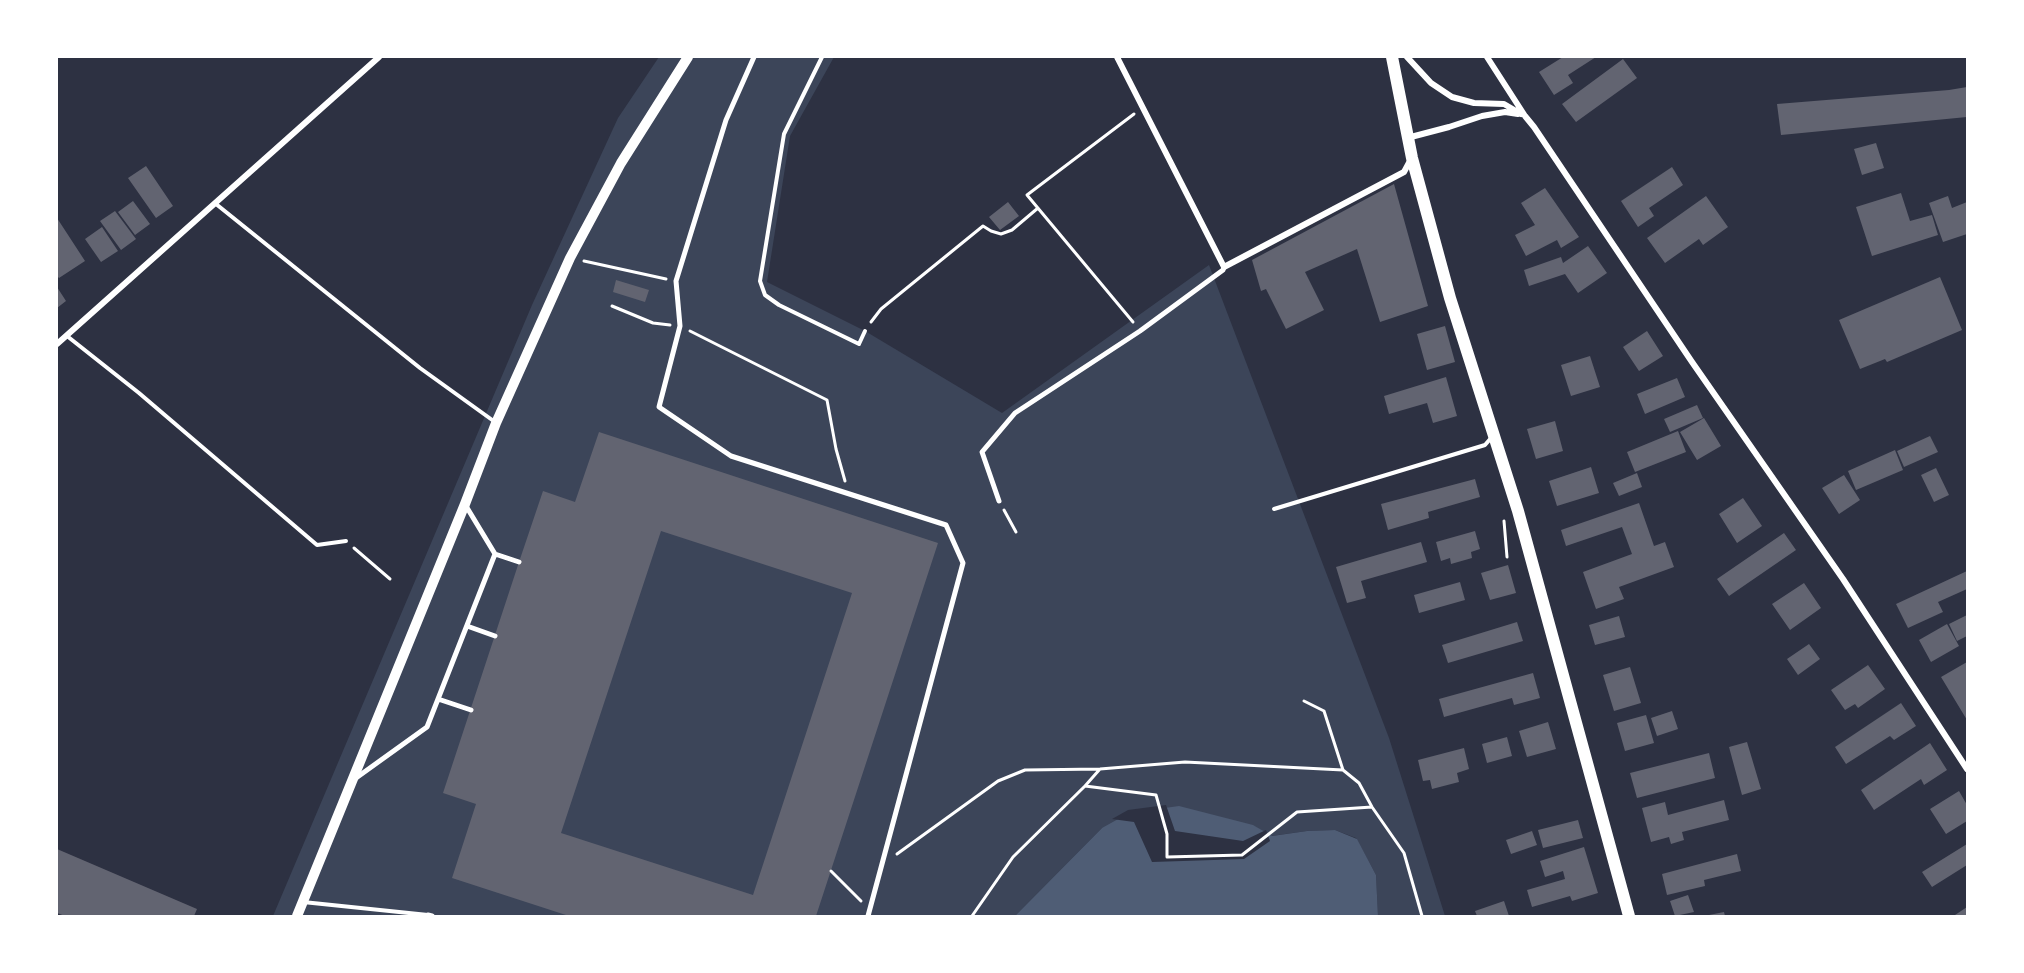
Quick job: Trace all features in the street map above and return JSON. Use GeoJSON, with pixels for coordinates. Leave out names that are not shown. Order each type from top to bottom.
{"type":"FeatureCollection","features":[{"type":"Feature","properties":{"kind":"main road"},"geometry":{"type":"LineString","coordinates":[[1392,57],[1407,138],[1450,297],[1518,511],[1629,916]]}},
{"type":"Feature","properties":{"kind":"street"},"geometry":{"type":"LineString","coordinates":[[57,344],[379,57]]}},
{"type":"Feature","properties":{"kind":"street"},"geometry":{"type":"LineString","coordinates":[[297,916],[496,423],[570,258],[621,163],[688,57]]}},
{"type":"Feature","properties":{"kind":"street"},"geometry":{"type":"LineString","coordinates":[[754,57],[726,120],[676,281],[680,326],[659,407],[731,456],[946,525],[963,563],[869,913]]}},
{"type":"Feature","properties":{"kind":"street"},"geometry":{"type":"LineString","coordinates":[[1117,57],[1224,267]]}},
{"type":"Feature","properties":{"kind":"street"},"geometry":{"type":"LineString","coordinates":[[1407,57],[1431,83],[1452,97],[1474,103],[1504,104],[1524,116]]}},
{"type":"Feature","properties":{"kind":"street"},"geometry":{"type":"LineString","coordinates":[[1487,57],[1524,116],[1534,127],[1699,372],[1843,579],[1967,769]]}},
{"type":"Feature","properties":{"kind":"street"},"geometry":{"type":"LineString","coordinates":[[1407,138],[1505,112],[1524,116]]}},
{"type":"Feature","properties":{"kind":"street"},"geometry":{"type":"LineString","coordinates":[[999,501],[982,452],[1015,413],[1140,331],[1224,267],[1404,172],[1412,158]]}},
{"type":"Feature","properties":{"kind":"street"},"geometry":{"type":"LineString","coordinates":[[465,504],[495,554],[519,562]]}},
{"type":"Feature","properties":{"kind":"street"},"geometry":{"type":"LineString","coordinates":[[352,781],[427,727],[495,554]]}},
{"type":"Feature","properties":{"kind":"street"},"geometry":{"type":"LineString","coordinates":[[467,626],[495,636]]}},
{"type":"Feature","properties":{"kind":"street"},"geometry":{"type":"LineString","coordinates":[[438,699],[471,710]]}},
{"type":"Feature","properties":{"kind":"lane"},"geometry":{"type":"LineString","coordinates":[[822,57],[784,134],[760,281],[765,295],[779,305],[859,344],[865,331]]}},
{"type":"Feature","properties":{"kind":"lane"},"geometry":{"type":"LineString","coordinates":[[216,204],[412,362],[496,423]]}},
{"type":"Feature","properties":{"kind":"lane"},"geometry":{"type":"LineString","coordinates":[[67,336],[139,393],[316,545],[346,541]]}},
{"type":"Feature","properties":{"kind":"lane"},"geometry":{"type":"LineString","coordinates":[[1274,509],[1485,445],[1494,435]]}},
{"type":"Feature","properties":{"kind":"lane"},"geometry":{"type":"LineString","coordinates":[[302,902],[430,915]]}},
{"type":"Feature","properties":{"kind":"path"},"geometry":{"type":"LineString","coordinates":[[1140,331],[1027,195],[1143,108]]}},
{"type":"Feature","properties":{"kind":"path"},"geometry":{"type":"LineString","coordinates":[[865,331],[880,309],[983,226],[1001,234],[1012,230],[1038,208]]}},
{"type":"Feature","properties":{"kind":"path"},"geometry":{"type":"LineString","coordinates":[[570,258],[676,281]]}},
{"type":"Feature","properties":{"kind":"path"},"geometry":{"type":"LineString","coordinates":[[612,306],[653,323],[680,326],[827,400],[836,449],[849,494]]}},
{"type":"Feature","properties":{"kind":"path"},"geometry":{"type":"LineString","coordinates":[[999,501],[1016,532]]}},
{"type":"Feature","properties":{"kind":"path"},"geometry":{"type":"LineString","coordinates":[[346,541],[390,579]]}},
{"type":"Feature","properties":{"kind":"path"},"geometry":{"type":"LineString","coordinates":[[1304,702],[1324,711],[1343,770],[1359,783],[1372,807],[1404,853],[1422,916]]}},
{"type":"Feature","properties":{"kind":"path"},"geometry":{"type":"LineString","coordinates":[[881,865],[998,781],[1025,770],[1100,769],[1185,762],[1343,770]]}},
{"type":"Feature","properties":{"kind":"path"},"geometry":{"type":"LineString","coordinates":[[972,916],[1013,856],[1100,769]]}},
{"type":"Feature","properties":{"kind":"path"},"geometry":{"type":"LineString","coordinates":[[1085,786],[1156,795],[1167,834],[1167,856],[1242,855],[1297,812],[1372,807]]}},
{"type":"Feature","properties":{"kind":"path"},"geometry":{"type":"LineString","coordinates":[[831,871],[869,913]]}},
{"type":"Feature","properties":{"kind":"shaded area"},"geometry":{"type":"Polygon","coordinates":[[[659,57],[834,57],[790,136],[767,282],[865,331],[1002,413],[1209,265],[1389,738],[1445,916],[1378,916],[1376,875],[1356,838],[1335,830],[1271,836],[1252,825],[1102,828],[1015,916],[273,916],[532,305],[618,118],[659,57]]]}},
{"type":"Feature","properties":{"kind":"shaded area"},"geometry":{"type":"Polygon","coordinates":[[[1179,806],[1253,825],[1272,836],[1335,830],[1357,839],[1376,875],[1378,916],[1015,916],[1102,828],[1129,813],[1179,806]]]}},
{"type":"Feature","properties":{"kind":"pier"},"geometry":{"type":"Polygon","coordinates":[[[1166,805],[1175,831],[1243,841],[1266,830],[1270,841],[1244,859],[1152,862],[1134,822],[1112,819],[1128,810],[1166,805]]]}},
{"type":"Feature","properties":{"kind":"building"},"geometry":{"type":"Polygon","coordinates":[[[1563,57],[1596,57],[1568,75],[1573,83],[1554,95],[1539,72],[1563,57]]]}},
{"type":"Feature","properties":{"kind":"building"},"geometry":{"type":"Polygon","coordinates":[[[1623,59],[1637,78],[1576,122],[1562,104],[1623,59]]]}},
{"type":"Feature","properties":{"kind":"building"},"geometry":{"type":"Polygon","coordinates":[[[1967,87],[1967,117],[1781,135],[1777,104],[1967,87]]]}},
{"type":"Feature","properties":{"kind":"building"},"geometry":{"type":"Polygon","coordinates":[[[1876,143],[1884,168],[1862,175],[1854,149],[1876,143]]]}},
{"type":"Feature","properties":{"kind":"building"},"geometry":{"type":"Polygon","coordinates":[[[146,166],[173,206],[156,218],[128,178],[146,166]]]}},
{"type":"Feature","properties":{"kind":"building"},"geometry":{"type":"Polygon","coordinates":[[[1672,167],[1683,185],[1649,208],[1654,216],[1638,227],[1621,201],[1672,167]]]}},
{"type":"Feature","properties":{"kind":"building"},"geometry":{"type":"Polygon","coordinates":[[[1394,184],[1428,306],[1380,322],[1357,249],[1305,272],[1324,310],[1286,329],[1266,289],[1261,291],[1252,260],[1394,184]]]}},
{"type":"Feature","properties":{"kind":"building"},"geometry":{"type":"Polygon","coordinates":[[[1545,188],[1579,237],[1561,248],[1557,240],[1526,256],[1515,235],[1535,225],[1521,203],[1545,188]]]}},
{"type":"Feature","properties":{"kind":"building"},"geometry":{"type":"Polygon","coordinates":[[[1901,193],[1910,221],[1932,215],[1938,235],[1872,256],[1856,207],[1901,193]]]}},
{"type":"Feature","properties":{"kind":"building"},"geometry":{"type":"Polygon","coordinates":[[[1706,196],[1728,227],[1703,245],[1699,239],[1665,263],[1647,238],[1706,196]]]}},
{"type":"Feature","properties":{"kind":"building"},"geometry":{"type":"Polygon","coordinates":[[[1948,196],[1952,208],[1967,202],[1967,234],[1943,242],[1929,203],[1948,196]]]}},
{"type":"Feature","properties":{"kind":"building"},"geometry":{"type":"Polygon","coordinates":[[[133,201],[150,224],[135,235],[118,212],[133,201]]]}},
{"type":"Feature","properties":{"kind":"building"},"geometry":{"type":"Polygon","coordinates":[[[1008,202],[1019,216],[1000,230],[989,217],[1008,202]]]}},
{"type":"Feature","properties":{"kind":"building"},"geometry":{"type":"Polygon","coordinates":[[[115,211],[136,239],[121,250],[100,221],[115,211]]]}},
{"type":"Feature","properties":{"kind":"building"},"geometry":{"type":"Polygon","coordinates":[[[57,218],[85,261],[59,278],[57,276],[57,218]]]}},
{"type":"Feature","properties":{"kind":"building"},"geometry":{"type":"Polygon","coordinates":[[[102,227],[118,251],[101,262],[85,239],[102,227]]]}},
{"type":"Feature","properties":{"kind":"building"},"geometry":{"type":"Polygon","coordinates":[[[1588,246],[1607,273],[1578,293],[1565,274],[1529,286],[1524,270],[1561,257],[1563,263],[1588,246]]]}},
{"type":"Feature","properties":{"kind":"building"},"geometry":{"type":"Polygon","coordinates":[[[1940,277],[1962,330],[1887,362],[1885,359],[1860,369],[1839,320],[1940,277]]]}},
{"type":"Feature","properties":{"kind":"building"},"geometry":{"type":"Polygon","coordinates":[[[616,280],[649,290],[645,302],[613,292],[616,280]]]}},
{"type":"Feature","properties":{"kind":"building"},"geometry":{"type":"Polygon","coordinates":[[[57,287],[66,301],[57,308],[57,287]]]}},
{"type":"Feature","properties":{"kind":"building"},"geometry":{"type":"Polygon","coordinates":[[[1445,326],[1455,362],[1427,370],[1417,334],[1445,326]]]}},
{"type":"Feature","properties":{"kind":"building"},"geometry":{"type":"Polygon","coordinates":[[[1647,331],[1663,356],[1639,371],[1623,347],[1647,331]]]}},
{"type":"Feature","properties":{"kind":"building"},"geometry":{"type":"Polygon","coordinates":[[[1590,356],[1600,387],[1571,396],[1561,365],[1590,356]]]}},
{"type":"Feature","properties":{"kind":"building"},"geometry":{"type":"Polygon","coordinates":[[[1446,377],[1457,416],[1433,423],[1427,403],[1389,414],[1384,396],[1446,377]]]}},
{"type":"Feature","properties":{"kind":"building"},"geometry":{"type":"Polygon","coordinates":[[[1677,378],[1685,397],[1645,414],[1637,394],[1677,378]]]}},
{"type":"Feature","properties":{"kind":"building"},"geometry":{"type":"Polygon","coordinates":[[[1697,405],[1703,418],[1670,432],[1664,419],[1697,405]]]}},
{"type":"Feature","properties":{"kind":"building"},"geometry":{"type":"Polygon","coordinates":[[[1704,418],[1721,446],[1697,460],[1680,432],[1704,418]]]}},
{"type":"Feature","properties":{"kind":"building"},"geometry":{"type":"Polygon","coordinates":[[[1555,421],[1563,451],[1536,459],[1527,429],[1555,421]]]}},
{"type":"Feature","properties":{"kind":"building"},"geometry":{"type":"Polygon","coordinates":[[[1678,431],[1686,452],[1635,472],[1627,452],[1678,431]]]}},
{"type":"Feature","properties":{"kind":"building"},"geometry":{"type":"Polygon","coordinates":[[[599,432],[938,543],[816,916],[569,916],[452,878],[476,804],[443,793],[543,491],[575,502],[599,432]],[[661,531],[561,833],[753,895],[852,593],[661,531]]]}},
{"type":"Feature","properties":{"kind":"building"},"geometry":{"type":"Polygon","coordinates":[[[1930,436],[1938,452],[1904,467],[1897,451],[1930,436]]]}},
{"type":"Feature","properties":{"kind":"building"},"geometry":{"type":"Polygon","coordinates":[[[1895,450],[1903,470],[1856,490],[1848,471],[1895,450]]]}},
{"type":"Feature","properties":{"kind":"building"},"geometry":{"type":"Polygon","coordinates":[[[1591,467],[1599,493],[1557,506],[1549,481],[1591,467]]]}},
{"type":"Feature","properties":{"kind":"building"},"geometry":{"type":"Polygon","coordinates":[[[1936,468],[1949,495],[1934,502],[1921,475],[1936,468]]]}},
{"type":"Feature","properties":{"kind":"building"},"geometry":{"type":"Polygon","coordinates":[[[1637,473],[1642,487],[1619,496],[1613,483],[1637,473]]]}},
{"type":"Feature","properties":{"kind":"building"},"geometry":{"type":"Polygon","coordinates":[[[1844,475],[1860,500],[1839,514],[1822,488],[1844,475]]]}},
{"type":"Feature","properties":{"kind":"building"},"geometry":{"type":"Polygon","coordinates":[[[1475,479],[1480,497],[1428,512],[1429,518],[1388,530],[1381,504],[1475,479]]]}},
{"type":"Feature","properties":{"kind":"building"},"geometry":{"type":"Polygon","coordinates":[[[1743,498],[1762,526],[1737,543],[1719,514],[1743,498]]]}},
{"type":"Feature","properties":{"kind":"building"},"geometry":{"type":"Polygon","coordinates":[[[1639,503],[1654,546],[1665,542],[1674,567],[1619,587],[1624,599],[1596,609],[1583,572],[1632,554],[1622,527],[1566,546],[1561,530],[1639,503]]]}},
{"type":"Feature","properties":{"kind":"building"},"geometry":{"type":"Polygon","coordinates":[[[1475,531],[1480,549],[1471,552],[1472,558],[1451,564],[1450,558],[1441,561],[1436,542],[1475,531]]]}},
{"type":"Feature","properties":{"kind":"building"},"geometry":{"type":"Polygon","coordinates":[[[1784,533],[1796,550],[1729,596],[1717,579],[1784,533]]]}},
{"type":"Feature","properties":{"kind":"building"},"geometry":{"type":"Polygon","coordinates":[[[1421,542],[1427,562],[1361,581],[1366,598],[1347,603],[1336,567],[1421,542]]]}},
{"type":"Feature","properties":{"kind":"building"},"geometry":{"type":"Polygon","coordinates":[[[1508,565],[1516,593],[1490,600],[1481,573],[1508,565]]]}},
{"type":"Feature","properties":{"kind":"building"},"geometry":{"type":"Polygon","coordinates":[[[1967,571],[1967,589],[1938,602],[1943,612],[1908,628],[1896,604],[1967,571]]]}},
{"type":"Feature","properties":{"kind":"building"},"geometry":{"type":"Polygon","coordinates":[[[1460,582],[1465,600],[1419,613],[1414,595],[1460,582]]]}},
{"type":"Feature","properties":{"kind":"building"},"geometry":{"type":"Polygon","coordinates":[[[1804,583],[1821,608],[1790,630],[1772,604],[1804,583]]]}},
{"type":"Feature","properties":{"kind":"building"},"geometry":{"type":"Polygon","coordinates":[[[1967,615],[1967,636],[1957,641],[1949,624],[1967,615]]]}},
{"type":"Feature","properties":{"kind":"building"},"geometry":{"type":"Polygon","coordinates":[[[1619,616],[1625,637],[1595,645],[1589,625],[1619,616]]]}},
{"type":"Feature","properties":{"kind":"building"},"geometry":{"type":"Polygon","coordinates":[[[1517,622],[1523,641],[1448,663],[1442,645],[1517,622]]]}},
{"type":"Feature","properties":{"kind":"building"},"geometry":{"type":"Polygon","coordinates":[[[1947,624],[1959,646],[1931,662],[1919,640],[1947,624]]]}},
{"type":"Feature","properties":{"kind":"building"},"geometry":{"type":"Polygon","coordinates":[[[1809,644],[1820,659],[1798,675],[1787,659],[1809,644]]]}},
{"type":"Feature","properties":{"kind":"building"},"geometry":{"type":"Polygon","coordinates":[[[1967,662],[1967,720],[1941,677],[1967,662]]]}},
{"type":"Feature","properties":{"kind":"building"},"geometry":{"type":"Polygon","coordinates":[[[1868,665],[1885,689],[1858,708],[1855,704],[1845,710],[1831,690],[1868,665]]]}},
{"type":"Feature","properties":{"kind":"building"},"geometry":{"type":"Polygon","coordinates":[[[1630,667],[1641,703],[1614,711],[1603,675],[1630,667]]]}},
{"type":"Feature","properties":{"kind":"building"},"geometry":{"type":"Polygon","coordinates":[[[1533,673],[1540,698],[1514,705],[1512,698],[1444,717],[1439,699],[1533,673]]]}},
{"type":"Feature","properties":{"kind":"building"},"geometry":{"type":"Polygon","coordinates":[[[1901,703],[1916,726],[1894,740],[1890,736],[1846,764],[1835,747],[1901,703]]]}},
{"type":"Feature","properties":{"kind":"building"},"geometry":{"type":"Polygon","coordinates":[[[1672,711],[1678,729],[1657,736],[1651,718],[1672,711]]]}},
{"type":"Feature","properties":{"kind":"building"},"geometry":{"type":"Polygon","coordinates":[[[1646,715],[1654,743],[1625,751],[1617,723],[1646,715]]]}},
{"type":"Feature","properties":{"kind":"building"},"geometry":{"type":"Polygon","coordinates":[[[1548,722],[1556,749],[1527,757],[1519,731],[1548,722]]]}},
{"type":"Feature","properties":{"kind":"building"},"geometry":{"type":"Polygon","coordinates":[[[1507,737],[1512,756],[1487,763],[1482,744],[1507,737]]]}},
{"type":"Feature","properties":{"kind":"building"},"geometry":{"type":"Polygon","coordinates":[[[1747,742],[1761,789],[1742,795],[1729,747],[1747,742]]]}},
{"type":"Feature","properties":{"kind":"building"},"geometry":{"type":"Polygon","coordinates":[[[1930,743],[1947,770],[1924,785],[1921,779],[1874,810],[1861,790],[1930,743]]]}},
{"type":"Feature","properties":{"kind":"building"},"geometry":{"type":"Polygon","coordinates":[[[1464,748],[1469,769],[1457,773],[1459,782],[1432,789],[1430,780],[1423,781],[1418,760],[1464,748]]]}},
{"type":"Feature","properties":{"kind":"building"},"geometry":{"type":"Polygon","coordinates":[[[1709,753],[1715,778],[1637,798],[1630,773],[1709,753]]]}},
{"type":"Feature","properties":{"kind":"building"},"geometry":{"type":"Polygon","coordinates":[[[1959,791],[1967,805],[1967,821],[1946,834],[1930,809],[1959,791]]]}},
{"type":"Feature","properties":{"kind":"building"},"geometry":{"type":"Polygon","coordinates":[[[1724,800],[1729,820],[1682,832],[1684,840],[1671,844],[1669,837],[1651,842],[1642,808],[1665,802],[1668,815],[1724,800]]]}},
{"type":"Feature","properties":{"kind":"building"},"geometry":{"type":"Polygon","coordinates":[[[1578,820],[1583,838],[1543,848],[1538,830],[1578,820]]]}},
{"type":"Feature","properties":{"kind":"building"},"geometry":{"type":"Polygon","coordinates":[[[1532,831],[1537,845],[1511,854],[1506,840],[1532,831]]]}},
{"type":"Feature","properties":{"kind":"building"},"geometry":{"type":"Polygon","coordinates":[[[1967,844],[1967,865],[1932,887],[1922,872],[1967,844]]]}},
{"type":"Feature","properties":{"kind":"building"},"geometry":{"type":"Polygon","coordinates":[[[1584,847],[1598,893],[1572,901],[1570,896],[1532,907],[1527,890],[1565,879],[1563,871],[1545,877],[1540,861],[1584,847]]]}},
{"type":"Feature","properties":{"kind":"building"},"geometry":{"type":"Polygon","coordinates":[[[57,849],[197,909],[194,916],[65,916],[57,913],[57,849]]]}},
{"type":"Feature","properties":{"kind":"building"},"geometry":{"type":"Polygon","coordinates":[[[1737,854],[1741,871],[1704,880],[1705,886],[1667,895],[1662,874],[1737,854]]]}},
{"type":"Feature","properties":{"kind":"building"},"geometry":{"type":"Polygon","coordinates":[[[1688,895],[1694,912],[1675,916],[1670,901],[1688,895]]]}},
{"type":"Feature","properties":{"kind":"building"},"geometry":{"type":"Polygon","coordinates":[[[1504,901],[1509,916],[1477,916],[1475,911],[1504,901]]]}},
{"type":"Feature","properties":{"kind":"building"},"geometry":{"type":"Polygon","coordinates":[[[1967,907],[1967,916],[1955,915],[1967,907]]]}},
{"type":"Feature","properties":{"kind":"building"},"geometry":{"type":"Polygon","coordinates":[[[1724,912],[1725,916],[1709,915],[1724,912]]]}}]}
